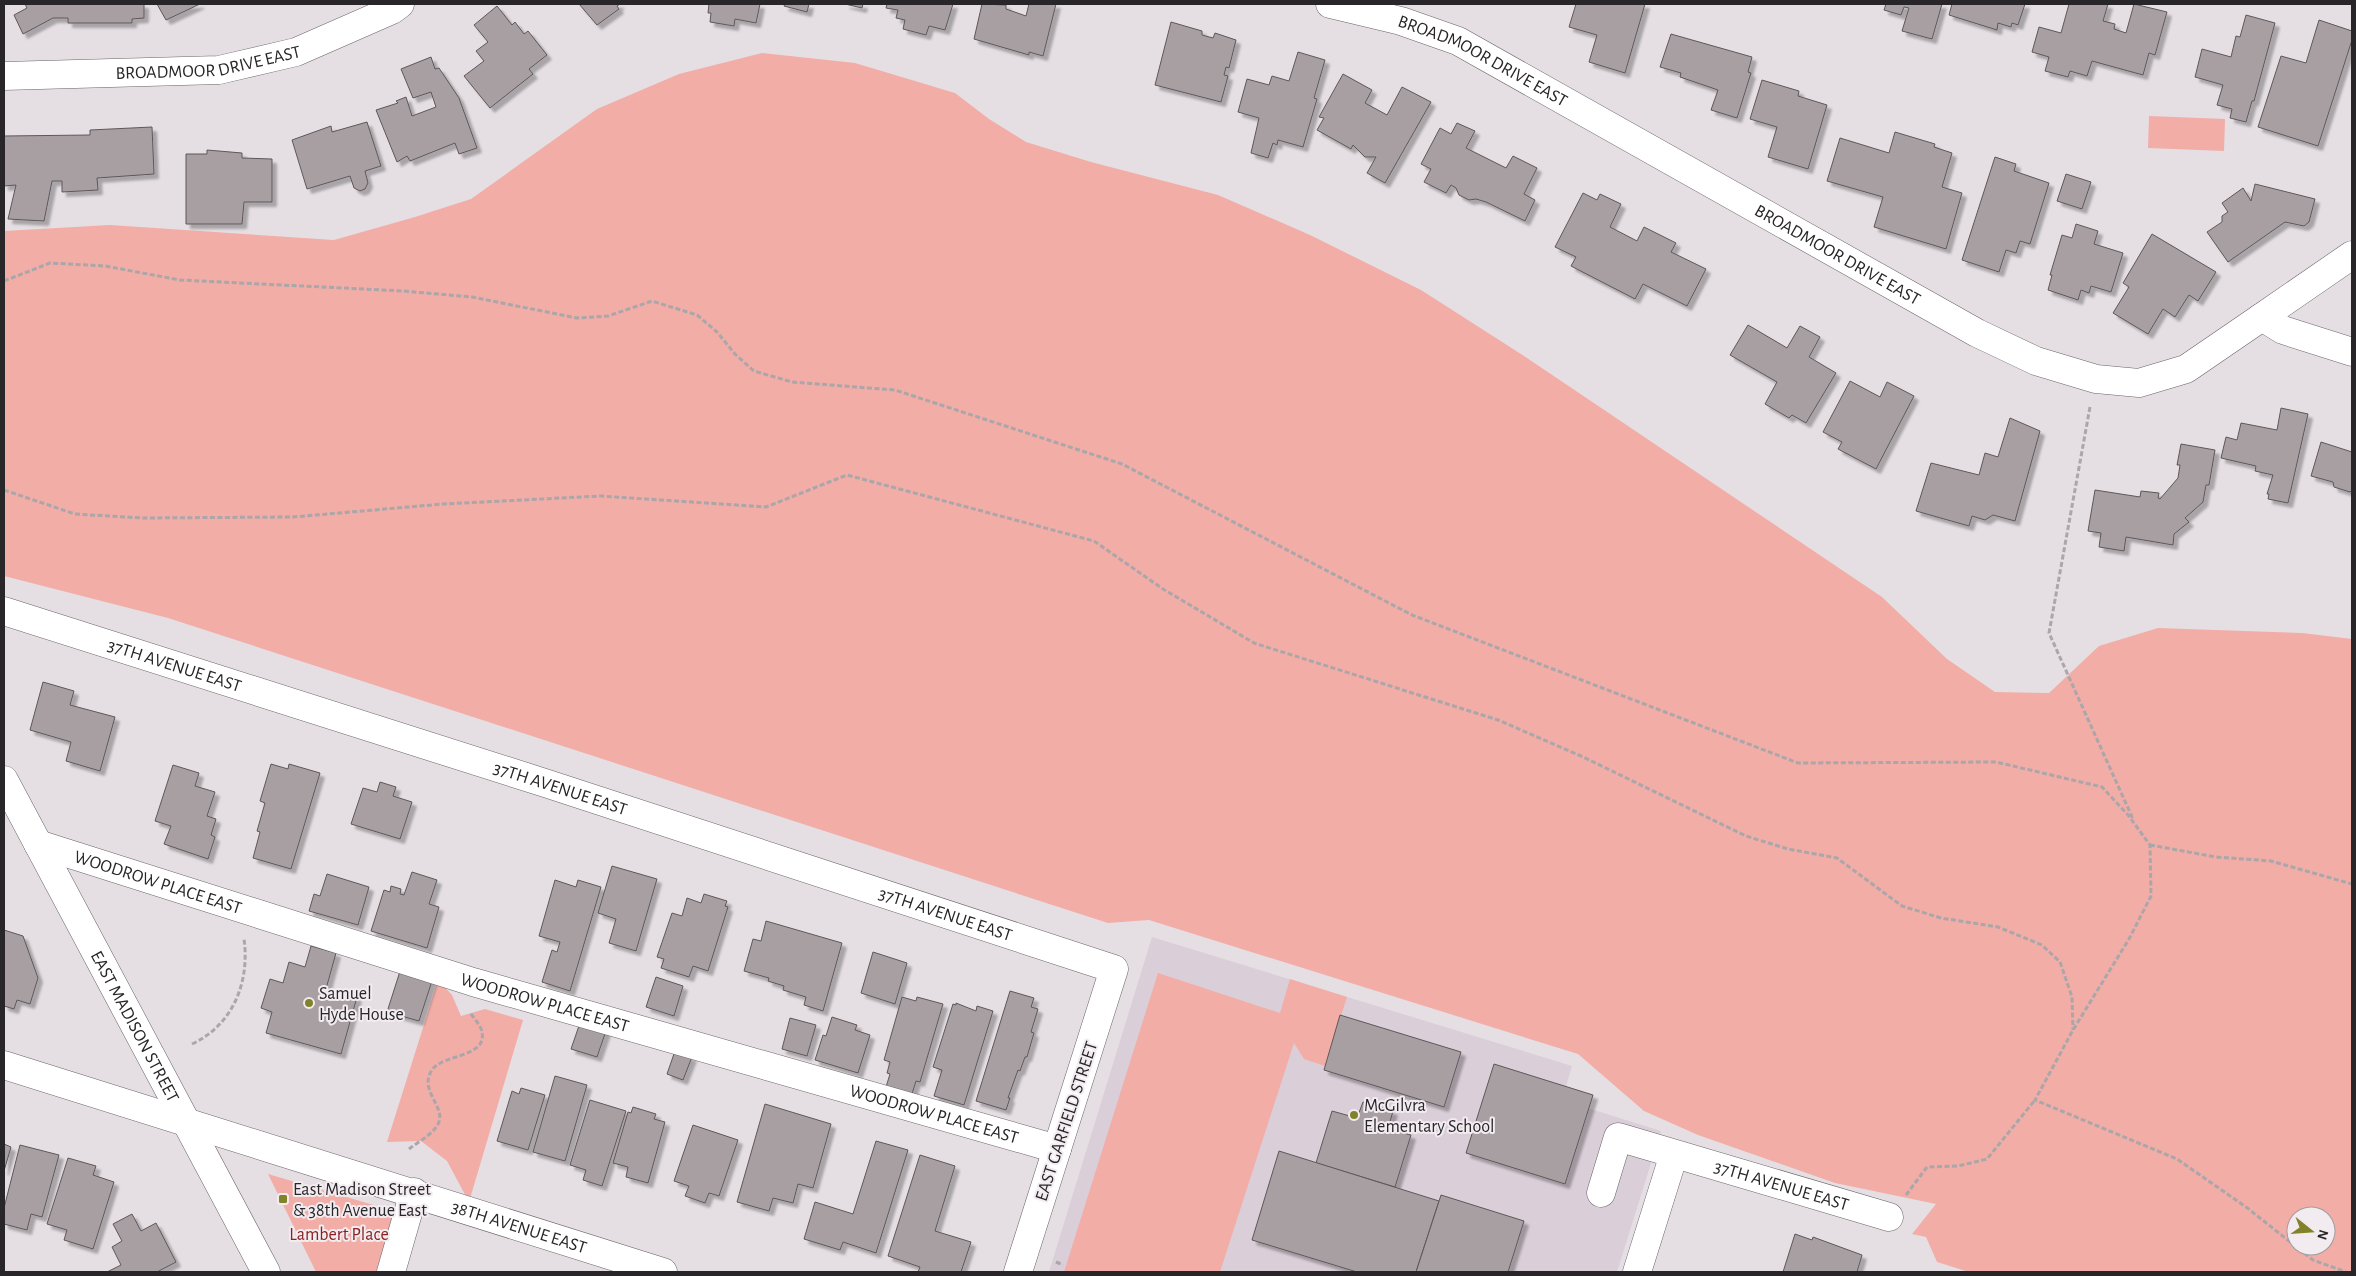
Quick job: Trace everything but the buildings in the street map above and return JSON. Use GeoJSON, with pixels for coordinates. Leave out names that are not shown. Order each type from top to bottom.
{"type":"FeatureCollection","features":[{"type":"Feature","properties":{"kind":"street","name":"BROADMOOR DRIVE EAST"},"geometry":{"type":"LineString","coordinates":[[4,76],[219,70],[296,52],[392,10],[400,4]]}},
{"type":"Feature","properties":{"kind":"street","name":"BROADMOOR DRIVE EAST"},"geometry":{"type":"LineString","coordinates":[[1330,4],[1401,21],[1458,41],[1977,333],[2036,361],[2096,379],[2139,383],[2186,369],[2352,254]]}},
{"type":"Feature","properties":{"kind":"street"},"geometry":{"type":"LineString","coordinates":[[2262,318],[2283,330],[2352,352]]}},
{"type":"Feature","properties":{"kind":"street","name":"37TH AVENUE EAST"},"geometry":{"type":"LineString","coordinates":[[4,611],[545,783],[1114,969]]}},
{"type":"Feature","properties":{"kind":"street","name":"EAST MADISON STREET"},"geometry":{"type":"LineString","coordinates":[[4,780],[266,1272]]}},
{"type":"Feature","properties":{"kind":"street","name":"WOODROW PLACE EAST"},"geometry":{"type":"LineString","coordinates":[[38,844],[474,982],[1057,1149]]}},
{"type":"Feature","properties":{"kind":"street","name":"EAST GARFIELD STREET"},"geometry":{"type":"LineString","coordinates":[[1018,1272],[1114,969]]}},
{"type":"Feature","properties":{"kind":"street","name":"38TH AVENUE EAST"},"geometry":{"type":"LineString","coordinates":[[4,1065],[414,1192],[663,1272]]}},
{"type":"Feature","properties":{"kind":"street","name":"37TH AVENUE EAST"},"geometry":{"type":"LineString","coordinates":[[1601,1193],[1618,1137],[1889,1217]]}},
{"type":"Feature","properties":{"kind":"street"},"geometry":{"type":"LineString","coordinates":[[1637,1272],[1674,1154]]}},
{"type":"Feature","properties":{"kind":"street"},"geometry":{"type":"LineString","coordinates":[[391,1272],[414,1192]]}},
{"type":"Feature","properties":{"kind":"path"},"geometry":{"type":"LineString","coordinates":[[4,281],[50,263],[105,266],[180,280],[403,291],[472,297],[577,318],[608,316],[652,302],[660,303],[697,315],[717,332],[735,354],[754,370],[792,382],[895,390],[1122,464],[1412,615],[1798,762],[1996,762],[2102,787],[2150,845],[2151,896],[2129,939],[2073,1030],[2035,1100],[1987,1159],[1958,1166],[1927,1167],[1889,1217]]}},
{"type":"Feature","properties":{"kind":"path"},"geometry":{"type":"LineString","coordinates":[[2091,401],[2049,633],[2136,826]]}},
{"type":"Feature","properties":{"kind":"path"},"geometry":{"type":"LineString","coordinates":[[4,490],[76,514],[143,518],[293,517],[443,504],[601,496],[766,506],[847,475],[1094,542],[1163,589],[1254,643],[1498,720],[1581,756],[1746,836],[1788,848],[1837,858],[1902,906],[1941,918],[1998,927],[2042,945],[2060,962],[2072,997],[2073,1030]]}},
{"type":"Feature","properties":{"kind":"path"},"geometry":{"type":"LineString","coordinates":[[2150,845],[2216,857],[2271,861],[2352,884]]}},
{"type":"Feature","properties":{"kind":"path"},"geometry":{"type":"LineString","coordinates":[[192,1044],[211,1033],[234,1007],[244,979],[246,952],[243,929],[248,910]]}},
{"type":"Feature","properties":{"kind":"path"},"geometry":{"type":"LineString","coordinates":[[409,1149],[434,1130],[439,1123],[440,1115],[427,1086],[427,1077],[441,1061],[462,1056],[476,1048],[482,1039],[482,1030],[469,1011],[468,1004],[474,982]]}},
{"type":"Feature","properties":{"kind":"path"},"geometry":{"type":"LineString","coordinates":[[2035,1100],[2177,1159],[2246,1207],[2312,1260],[2346,1272]]}},
{"type":"Feature","properties":{"kind":"path"},"geometry":{"type":"LineString","coordinates":[[1056,1262],[1063,1264]]}},
{"type":"Feature","properties":{"kind":"shaded area","name":"McGilvra Elementary School"},"geometry":{"type":"Polygon","coordinates":[[[1152,937],[1572,1066],[1562,1100],[1661,1131],[1617,1272],[1049,1272],[1152,937]]]}},
{"type":"Feature","properties":{"kind":"green space"},"geometry":{"type":"Polygon","coordinates":[[[762,53],[855,63],[955,93],[989,119],[1026,142],[1091,162],[1218,195],[1310,235],[1421,290],[1527,358],[1882,597],[1947,659],[1995,692],[2049,693],[2099,646],[2158,628],[2302,633],[2352,639],[2352,1272],[1969,1272],[1937,1262],[1926,1237],[1912,1234],[1936,1204],[1835,1183],[1698,1135],[1644,1111],[1578,1054],[1149,920],[1108,923],[168,618],[4,576],[4,231],[110,225],[334,240],[471,199],[597,109],[679,74],[762,53]]]}},
{"type":"Feature","properties":{"kind":"green space"},"geometry":{"type":"Polygon","coordinates":[[[2149,116],[2225,119],[2224,151],[2148,148],[2149,116]]]}},
{"type":"Feature","properties":{"kind":"green space"},"geometry":{"type":"Polygon","coordinates":[[[1158,973],[1280,1013],[1290,979],[1347,997],[1325,1066],[1304,1059],[1294,1043],[1220,1272],[1064,1272],[1158,973]]]}},
{"type":"Feature","properties":{"kind":"green space"},"geometry":{"type":"Polygon","coordinates":[[[438,980],[452,995],[461,1016],[485,1009],[523,1020],[469,1202],[447,1161],[421,1141],[387,1142],[438,980]]]}},
{"type":"Feature","properties":{"kind":"green space","name":"Lambert Place"},"geometry":{"type":"Polygon","coordinates":[[[268,1174],[394,1211],[376,1272],[316,1272],[268,1174]]]}},
{"type":"Feature","properties":{"kind":"place","name":"Samuel Hyde House"},"geometry":{"type":"Point","coordinates":[309,1003]}},
{"type":"Feature","properties":{"kind":"place","name":"McGilvra Elementary School"},"geometry":{"type":"Point","coordinates":[1354,1115]}},
{"type":"Feature","properties":{"kind":"place","name":"East Madison Street & 38th Avenue East"},"geometry":{"type":"Point","coordinates":[283,1199]}}]}
